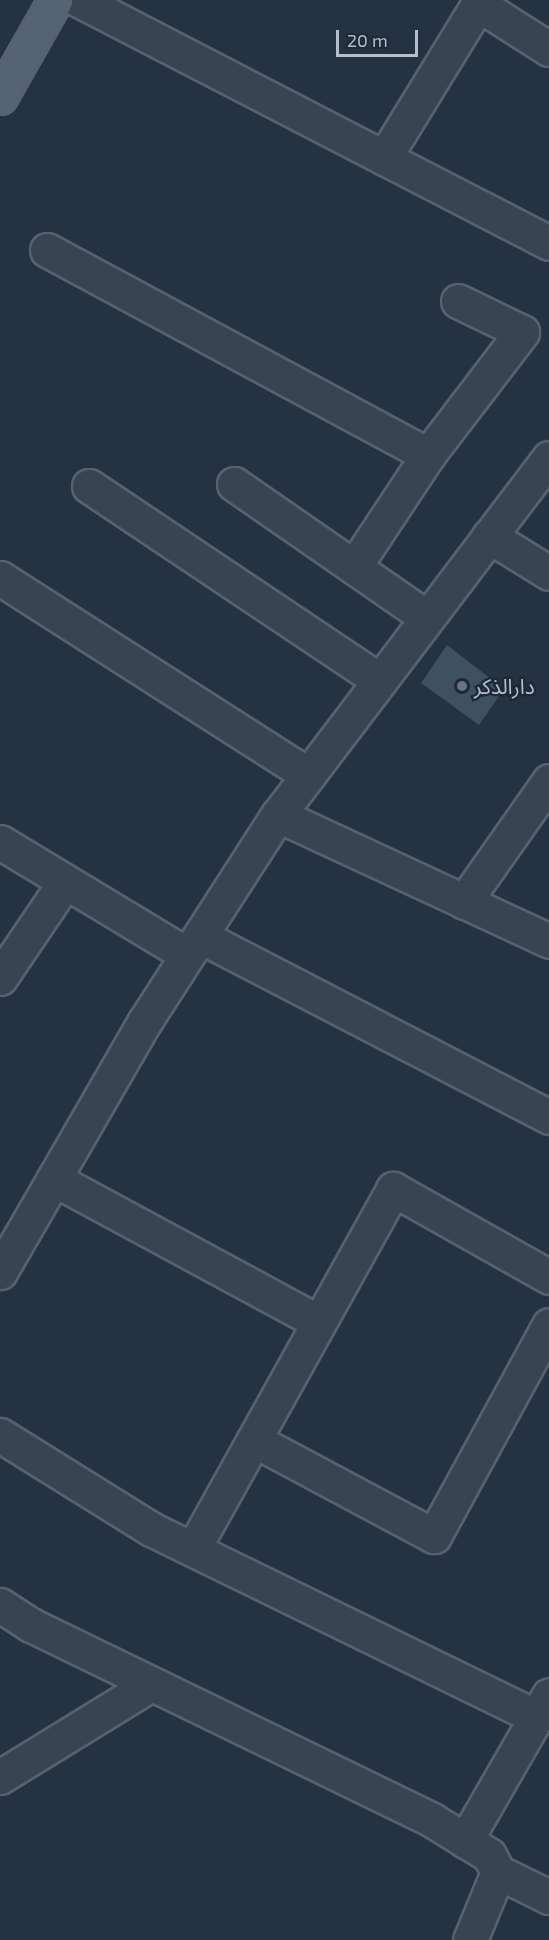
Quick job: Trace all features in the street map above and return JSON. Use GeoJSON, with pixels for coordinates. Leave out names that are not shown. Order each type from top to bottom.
{"type":"FeatureCollection","features":[{"type":"Feature","properties":{"kind":"main road"},"geometry":{"type":"LineString","coordinates":[[0,97],[55,0]]}},
{"type":"Feature","properties":{"kind":"street"},"geometry":{"type":"LineString","coordinates":[[79,0],[549,243]]}},
{"type":"Feature","properties":{"kind":"street"},"geometry":{"type":"LineString","coordinates":[[384,158],[479,2],[549,49]]}},
{"type":"Feature","properties":{"kind":"street"},"geometry":{"type":"LineString","coordinates":[[47,250],[428,455]]}},
{"type":"Feature","properties":{"kind":"street"},"geometry":{"type":"LineString","coordinates":[[354,567],[428,455],[522,332],[458,301]]}},
{"type":"Feature","properties":{"kind":"street"},"geometry":{"type":"LineString","coordinates":[[2,1265],[193,946],[278,815],[426,617],[549,458]]}},
{"type":"Feature","properties":{"kind":"street"},"geometry":{"type":"LineString","coordinates":[[234,484],[426,617]]}},
{"type":"Feature","properties":{"kind":"street"},"geometry":{"type":"LineString","coordinates":[[89,486],[379,680]]}},
{"type":"Feature","properties":{"kind":"street"},"geometry":{"type":"LineString","coordinates":[[489,536],[549,573]]}},
{"type":"Feature","properties":{"kind":"street"},"geometry":{"type":"LineString","coordinates":[[0,578],[308,775]]}},
{"type":"Feature","properties":{"kind":"street"},"geometry":{"type":"LineString","coordinates":[[464,902],[549,781]]}},
{"type":"Feature","properties":{"kind":"street"},"geometry":{"type":"LineString","coordinates":[[278,815],[549,941]]}},
{"type":"Feature","properties":{"kind":"street"},"geometry":{"type":"LineString","coordinates":[[0,842],[65,882],[549,1117]]}},
{"type":"Feature","properties":{"kind":"street"},"geometry":{"type":"LineString","coordinates":[[0,978],[65,882]]}},
{"type":"Feature","properties":{"kind":"street"},"geometry":{"type":"LineString","coordinates":[[54,1179],[319,1322]]}},
{"type":"Feature","properties":{"kind":"street"},"geometry":{"type":"LineString","coordinates":[[193,1549],[393,1189],[549,1277]]}},
{"type":"Feature","properties":{"kind":"street"},"geometry":{"type":"LineString","coordinates":[[254,1440],[434,1536],[549,1325]]}},
{"type":"Feature","properties":{"kind":"street"},"geometry":{"type":"LineString","coordinates":[[0,1435],[152,1529],[543,1706],[465,1841]]}},
{"type":"Feature","properties":{"kind":"street"},"geometry":{"type":"LineString","coordinates":[[0,1605],[30,1625],[432,1820],[489,1856],[498,1872],[549,1897]]}},
{"type":"Feature","properties":{"kind":"street"},"geometry":{"type":"LineString","coordinates":[[0,1778],[151,1684]]}},
{"type":"Feature","properties":{"kind":"street"},"geometry":{"type":"LineString","coordinates":[[470,1940],[498,1872]]}},
{"type":"Feature","properties":{"kind":"building","name":"دارالذکر"},"geometry":{"type":"Polygon","coordinates":[[[447,645],[504,689],[479,725],[421,683],[447,645]]]}},
{"type":"Feature","properties":{"kind":"place","name":"دارالذکر"},"geometry":{"type":"Point","coordinates":[462,686]}}]}
